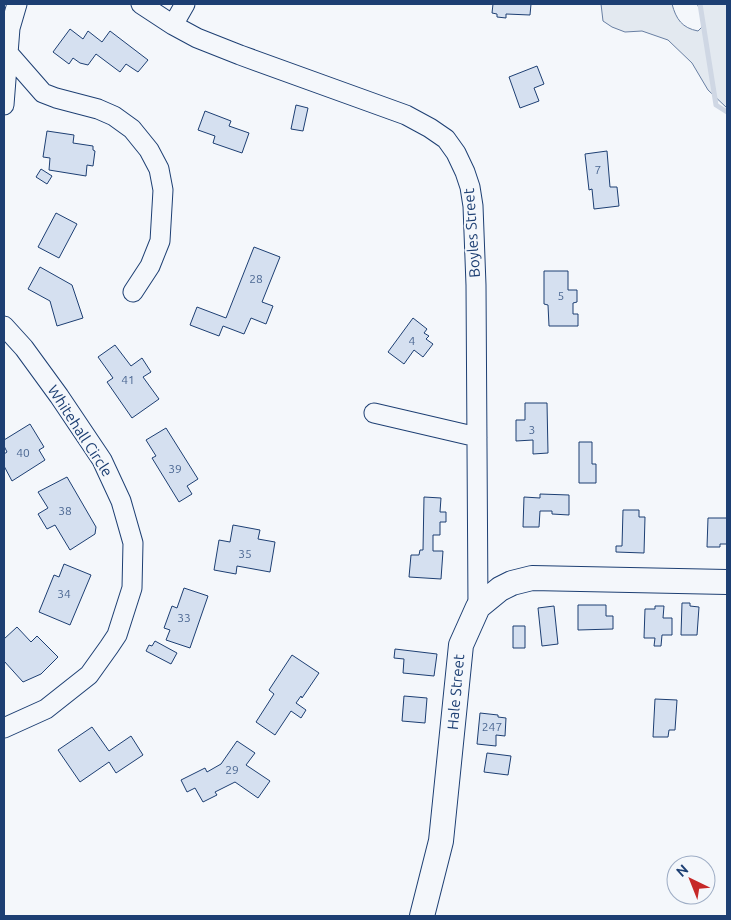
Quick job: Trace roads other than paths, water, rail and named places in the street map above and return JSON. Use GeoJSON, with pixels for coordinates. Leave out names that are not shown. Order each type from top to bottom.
{"type":"FeatureCollection","features":[{"type":"Feature","properties":{"kind":"main road","name":"Hale Street"},"geometry":{"type":"LineString","coordinates":[[422,916],[442,841],[460,645],[478,607],[500,589],[512,583],[532,578],[727,582]]}},
{"type":"Feature","properties":{"kind":"street"},"geometry":{"type":"LineString","coordinates":[[4,105],[10,28],[17,4]]}},
{"type":"Feature","properties":{"kind":"street","name":"Boyles Street"},"geometry":{"type":"LineString","coordinates":[[141,4],[196,38],[406,115],[446,139],[456,154],[470,187],[473,206],[476,285],[478,607]]}},
{"type":"Feature","properties":{"kind":"street"},"geometry":{"type":"LineString","coordinates":[[173,25],[185,4]]}},
{"type":"Feature","properties":{"kind":"street"},"geometry":{"type":"LineString","coordinates":[[8,53],[44,92],[56,98],[98,109],[114,116],[126,125],[149,150],[159,169],[163,190],[160,241],[150,266],[133,292]]}},
{"type":"Feature","properties":{"kind":"street","name":"Whitehall Circle"},"geometry":{"type":"LineString","coordinates":[[4,326],[24,348],[102,460],[121,501],[133,543],[132,588],[117,635],[109,647],[89,675],[46,709],[4,728]]}},
{"type":"Feature","properties":{"kind":"street"},"geometry":{"type":"LineString","coordinates":[[374,413],[477,437]]}},
{"type":"Feature","properties":{"kind":"waterway"},"geometry":{"type":"LineString","coordinates":[[700,4],[716,105],[727,112]]}}]}
